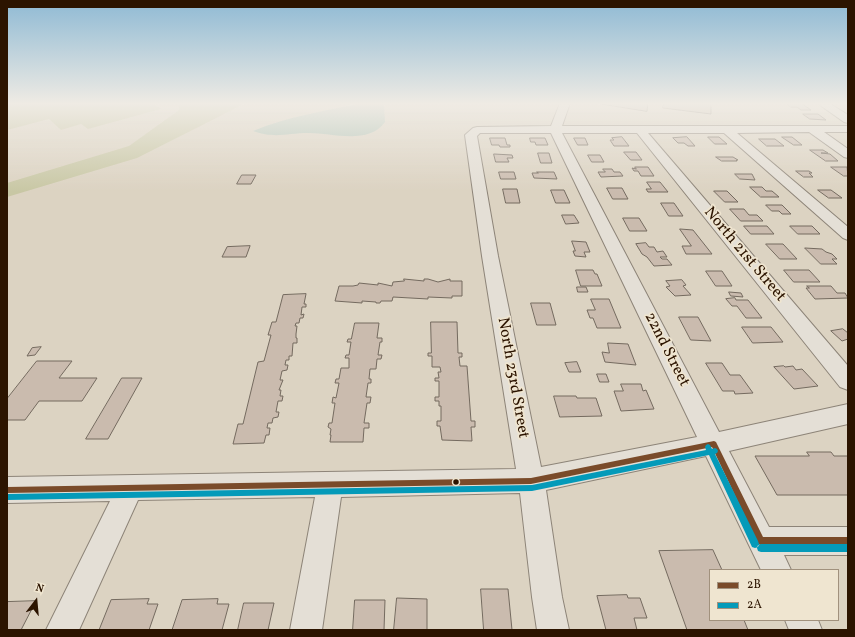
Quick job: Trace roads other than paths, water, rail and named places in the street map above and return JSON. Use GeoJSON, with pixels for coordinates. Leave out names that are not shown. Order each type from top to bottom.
{"type":"FeatureCollection","features":[{"type":"Feature","properties":{"kind":"street","name":"North 23rd Street"},"geometry":{"type":"LineString","coordinates":[[473,133],[471,138],[490,256],[531,481],[553,630]]}},
{"type":"Feature","properties":{"kind":"street","name":"22nd Street"},"geometry":{"type":"LineString","coordinates":[[556,133],[775,569]]}},
{"type":"Feature","properties":{"kind":"street","name":"North 21st Street"},"geometry":{"type":"LineString","coordinates":[[642,133],[848,381]]}},
{"type":"Feature","properties":{"kind":"street"},"geometry":{"type":"LineString","coordinates":[[730,133],[848,235]]}},
{"type":"Feature","properties":{"kind":"street"},"geometry":{"type":"LineString","coordinates":[[817,133],[848,154]]}},
{"type":"Feature","properties":{"kind":"street"},"geometry":{"type":"LineString","coordinates":[[7,490],[531,481],[714,444],[848,414]]}},
{"type":"Feature","properties":{"kind":"street"},"geometry":{"type":"LineString","coordinates":[[306,630],[330,485]]}},
{"type":"Feature","properties":{"kind":"street"},"geometry":{"type":"LineString","coordinates":[[62,630],[130,488]]}},
{"type":"Feature","properties":{"kind":"street"},"geometry":{"type":"LineString","coordinates":[[761,541],[848,541]]}},
{"type":"Feature","properties":{"kind":"street"},"geometry":{"type":"LineString","coordinates":[[802,621],[806,630]]}}]}
